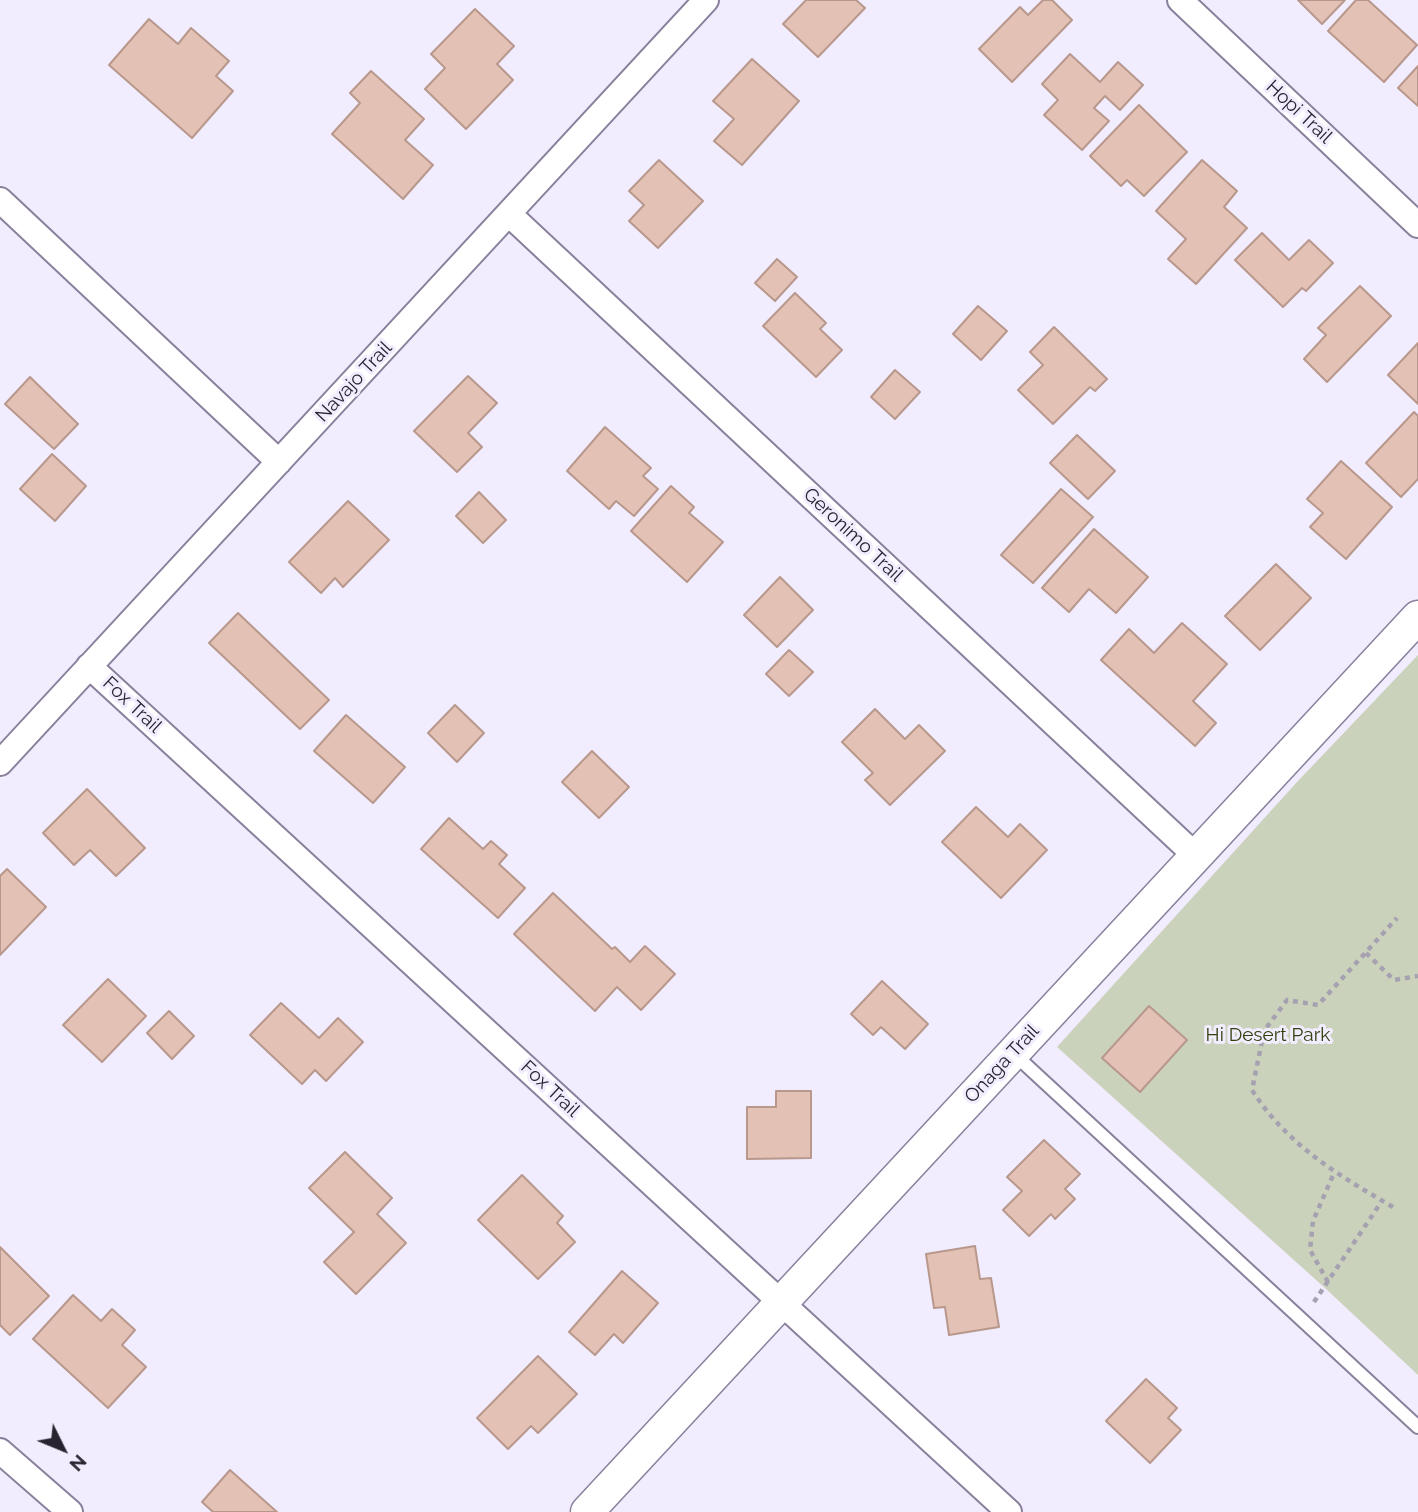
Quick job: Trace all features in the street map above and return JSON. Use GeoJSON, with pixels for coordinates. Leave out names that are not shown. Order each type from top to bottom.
{"type":"FeatureCollection","features":[{"type":"Feature","properties":{"kind":"street","name":"Navajo Trail"},"geometry":{"type":"LineString","coordinates":[[0,763],[510,215],[706,0]]}},
{"type":"Feature","properties":{"kind":"street","name":"Hopi Trail"},"geometry":{"type":"LineString","coordinates":[[1180,0],[1418,225]]}},
{"type":"Feature","properties":{"kind":"street"},"geometry":{"type":"LineString","coordinates":[[0,200],[279,462]]}},
{"type":"Feature","properties":{"kind":"street","name":"Geronimo Trail"},"geometry":{"type":"LineString","coordinates":[[510,215],[1196,856]]}},
{"type":"Feature","properties":{"kind":"street","name":"Onaga Trail"},"geometry":{"type":"LineString","coordinates":[[587,1512],[1418,617]]}},
{"type":"Feature","properties":{"kind":"street","name":"Fox Trail"},"geometry":{"type":"LineString","coordinates":[[89,666],[1009,1512]]}},
{"type":"Feature","properties":{"kind":"street"},"geometry":{"type":"LineString","coordinates":[[0,1451],[70,1512]]}},
{"type":"Feature","properties":{"kind":"lane"},"geometry":{"type":"LineString","coordinates":[[1013,1053],[1418,1427]]}},
{"type":"Feature","properties":{"kind":"path"},"geometry":{"type":"LineString","coordinates":[[1393,1207],[1334,1173],[1272,1121],[1252,1090],[1264,1031],[1287,1000],[1318,1005],[1397,918]]}},
{"type":"Feature","properties":{"kind":"path"},"geometry":{"type":"LineString","coordinates":[[1366,953],[1394,980],[1418,976]]}},
{"type":"Feature","properties":{"kind":"path"},"geometry":{"type":"LineString","coordinates":[[1328,1282],[1310,1250],[1313,1221],[1334,1173]]}},
{"type":"Feature","properties":{"kind":"path"},"geometry":{"type":"LineString","coordinates":[[1301,1320],[1382,1201]]}},
{"type":"Feature","properties":{"kind":"green space","name":"Hi Desert Park"},"geometry":{"type":"Polygon","coordinates":[[[1418,655],[1418,1375],[1057,1047],[1297,782],[1418,655]]]}},
{"type":"Feature","properties":{"kind":"building"},"geometry":{"type":"Polygon","coordinates":[[[806,0],[856,0],[865,8],[818,57],[783,24],[806,0]]]}},
{"type":"Feature","properties":{"kind":"building"},"geometry":{"type":"Polygon","coordinates":[[[1043,0],[1052,0],[1072,20],[1012,82],[979,49],[1020,7],[1028,15],[1043,0]]]}},
{"type":"Feature","properties":{"kind":"building"},"geometry":{"type":"Polygon","coordinates":[[[1298,0],[1345,0],[1322,24],[1298,0]]]}},
{"type":"Feature","properties":{"kind":"building"},"geometry":{"type":"Polygon","coordinates":[[[1356,0],[1368,0],[1417,45],[1384,82],[1328,31],[1356,0]]]}},
{"type":"Feature","properties":{"kind":"building"},"geometry":{"type":"Polygon","coordinates":[[[475,9],[514,46],[497,64],[513,80],[466,129],[425,89],[445,68],[431,54],[475,9]]]}},
{"type":"Feature","properties":{"kind":"building"},"geometry":{"type":"Polygon","coordinates":[[[149,19],[178,44],[191,28],[229,61],[216,76],[233,91],[192,138],[109,65],[149,19]]]}},
{"type":"Feature","properties":{"kind":"building"},"geometry":{"type":"Polygon","coordinates":[[[1070,54],[1100,82],[1118,62],[1143,85],[1120,110],[1105,96],[1094,108],[1109,121],[1082,150],[1044,115],[1058,100],[1042,84],[1070,54]]]}},
{"type":"Feature","properties":{"kind":"building"},"geometry":{"type":"Polygon","coordinates":[[[752,59],[799,101],[742,165],[714,141],[734,119],[713,101],[752,59]]]}},
{"type":"Feature","properties":{"kind":"building"},"geometry":{"type":"Polygon","coordinates":[[[1418,66],[1418,106],[1398,88],[1418,66]]]}},
{"type":"Feature","properties":{"kind":"building"},"geometry":{"type":"Polygon","coordinates":[[[371,71],[424,119],[405,140],[433,165],[403,199],[332,134],[360,103],[350,93],[371,71]]]}},
{"type":"Feature","properties":{"kind":"building"},"geometry":{"type":"Polygon","coordinates":[[[1139,105],[1187,152],[1144,196],[1127,180],[1121,186],[1090,156],[1139,105]]]}},
{"type":"Feature","properties":{"kind":"building"},"geometry":{"type":"Polygon","coordinates":[[[659,160],[703,201],[658,248],[629,221],[644,205],[629,191],[659,160]]]}},
{"type":"Feature","properties":{"kind":"building"},"geometry":{"type":"Polygon","coordinates":[[[1202,160],[1237,191],[1224,207],[1247,228],[1196,284],[1168,259],[1186,239],[1156,211],[1202,160]]]}},
{"type":"Feature","properties":{"kind":"building"},"geometry":{"type":"Polygon","coordinates":[[[1262,233],[1289,260],[1309,240],[1333,263],[1306,291],[1302,288],[1283,307],[1235,260],[1262,233]]]}},
{"type":"Feature","properties":{"kind":"building"},"geometry":{"type":"Polygon","coordinates":[[[777,259],[797,277],[775,301],[755,283],[777,259]]]}},
{"type":"Feature","properties":{"kind":"building"},"geometry":{"type":"Polygon","coordinates":[[[1360,286],[1391,316],[1327,382],[1304,359],[1326,335],[1318,328],[1360,286]]]}},
{"type":"Feature","properties":{"kind":"building"},"geometry":{"type":"Polygon","coordinates":[[[795,293],[826,323],[820,329],[842,350],[816,377],[763,326],[795,293]]]}},
{"type":"Feature","properties":{"kind":"building"},"geometry":{"type":"Polygon","coordinates":[[[978,306],[1007,331],[981,360],[953,334],[978,306]]]}},
{"type":"Feature","properties":{"kind":"building"},"geometry":{"type":"Polygon","coordinates":[[[1054,327],[1107,379],[1095,391],[1090,387],[1053,424],[1018,390],[1043,365],[1030,352],[1054,327]]]}},
{"type":"Feature","properties":{"kind":"building"},"geometry":{"type":"Polygon","coordinates":[[[1418,343],[1418,404],[1388,375],[1418,343]]]}},
{"type":"Feature","properties":{"kind":"building"},"geometry":{"type":"Polygon","coordinates":[[[895,370],[920,392],[895,419],[871,397],[895,370]]]}},
{"type":"Feature","properties":{"kind":"building"},"geometry":{"type":"Polygon","coordinates":[[[468,376],[497,403],[468,433],[482,447],[457,472],[414,431],[468,376]]]}},
{"type":"Feature","properties":{"kind":"building"},"geometry":{"type":"Polygon","coordinates":[[[30,377],[78,424],[54,449],[5,404],[30,377]]]}},
{"type":"Feature","properties":{"kind":"building"},"geometry":{"type":"Polygon","coordinates":[[[1414,412],[1418,416],[1418,479],[1401,497],[1366,463],[1414,412]]]}},
{"type":"Feature","properties":{"kind":"building"},"geometry":{"type":"Polygon","coordinates":[[[605,427],[651,468],[643,476],[658,489],[634,516],[616,501],[609,509],[567,471],[605,427]]]}},
{"type":"Feature","properties":{"kind":"building"},"geometry":{"type":"Polygon","coordinates":[[[1077,435],[1115,471],[1088,499],[1050,463],[1077,435]]]}},
{"type":"Feature","properties":{"kind":"building"},"geometry":{"type":"Polygon","coordinates":[[[52,454],[86,486],[55,521],[20,489],[52,454]]]}},
{"type":"Feature","properties":{"kind":"building"},"geometry":{"type":"Polygon","coordinates":[[[1341,461],[1392,507],[1346,559],[1310,527],[1323,513],[1307,499],[1341,461]]]}},
{"type":"Feature","properties":{"kind":"building"},"geometry":{"type":"Polygon","coordinates":[[[671,486],[694,507],[689,513],[723,542],[687,582],[631,531],[671,486]]]}},
{"type":"Feature","properties":{"kind":"building"},"geometry":{"type":"Polygon","coordinates":[[[1061,489],[1093,517],[1033,583],[1001,555],[1061,489]]]}},
{"type":"Feature","properties":{"kind":"building"},"geometry":{"type":"Polygon","coordinates":[[[479,492],[506,520],[483,543],[456,516],[479,492]]]}},
{"type":"Feature","properties":{"kind":"building"},"geometry":{"type":"Polygon","coordinates":[[[348,501],[389,540],[343,587],[335,578],[321,593],[289,562],[348,501]]]}},
{"type":"Feature","properties":{"kind":"building"},"geometry":{"type":"Polygon","coordinates":[[[1094,529],[1148,577],[1116,613],[1089,589],[1069,612],[1042,588],[1094,529]]]}},
{"type":"Feature","properties":{"kind":"building"},"geometry":{"type":"Polygon","coordinates":[[[1276,564],[1311,598],[1260,650],[1225,616],[1276,564]]]}},
{"type":"Feature","properties":{"kind":"building"},"geometry":{"type":"Polygon","coordinates":[[[780,577],[813,610],[777,647],[744,615],[780,577]]]}},
{"type":"Feature","properties":{"kind":"building"},"geometry":{"type":"Polygon","coordinates":[[[238,613],[329,700],[300,729],[209,643],[238,613]]]}},
{"type":"Feature","properties":{"kind":"building"},"geometry":{"type":"Polygon","coordinates":[[[1182,623],[1227,664],[1193,701],[1216,723],[1195,746],[1101,660],[1129,629],[1154,653],[1182,623]]]}},
{"type":"Feature","properties":{"kind":"building"},"geometry":{"type":"Polygon","coordinates":[[[789,650],[813,672],[789,696],[766,674],[789,650]]]}},
{"type":"Feature","properties":{"kind":"building"},"geometry":{"type":"Polygon","coordinates":[[[455,705],[484,733],[457,762],[428,733],[455,705]]]}},
{"type":"Feature","properties":{"kind":"building"},"geometry":{"type":"Polygon","coordinates":[[[875,709],[905,739],[919,725],[945,751],[890,805],[865,780],[873,773],[842,742],[875,709]]]}},
{"type":"Feature","properties":{"kind":"building"},"geometry":{"type":"Polygon","coordinates":[[[346,715],[405,767],[373,803],[314,751],[346,715]]]}},
{"type":"Feature","properties":{"kind":"building"},"geometry":{"type":"Polygon","coordinates":[[[592,751],[629,787],[599,818],[562,782],[592,751]]]}},
{"type":"Feature","properties":{"kind":"building"},"geometry":{"type":"Polygon","coordinates":[[[87,789],[145,848],[116,876],[90,850],[74,865],[43,833],[87,789]]]}},
{"type":"Feature","properties":{"kind":"building"},"geometry":{"type":"Polygon","coordinates":[[[976,807],[1008,837],[1020,824],[1047,850],[1001,898],[942,842],[976,807]]]}},
{"type":"Feature","properties":{"kind":"building"},"geometry":{"type":"Polygon","coordinates":[[[449,818],[483,849],[491,841],[507,855],[499,864],[525,888],[498,918],[421,849],[449,818]]]}},
{"type":"Feature","properties":{"kind":"building"},"geometry":{"type":"Polygon","coordinates":[[[7,869],[46,907],[0,955],[0,876],[7,869]]]}},
{"type":"Feature","properties":{"kind":"building"},"geometry":{"type":"Polygon","coordinates":[[[553,893],[612,949],[615,947],[630,962],[645,946],[675,974],[641,1010],[617,987],[595,1011],[514,934],[553,893]]]}},
{"type":"Feature","properties":{"kind":"building"},"geometry":{"type":"Polygon","coordinates":[[[108,979],[146,1016],[102,1062],[63,1025],[108,979]]]}},
{"type":"Feature","properties":{"kind":"building"},"geometry":{"type":"Polygon","coordinates":[[[882,981],[928,1024],[905,1049],[881,1027],[873,1035],[851,1014],[882,981]]]}},
{"type":"Feature","properties":{"kind":"building"},"geometry":{"type":"Polygon","coordinates":[[[281,1003],[319,1038],[338,1018],[363,1042],[326,1081],[315,1070],[302,1084],[250,1035],[281,1003]]]}},
{"type":"Feature","properties":{"kind":"building"},"geometry":{"type":"Polygon","coordinates":[[[1149,1006],[1187,1040],[1140,1092],[1102,1058],[1149,1006]]]}},
{"type":"Feature","properties":{"kind":"building"},"geometry":{"type":"Polygon","coordinates":[[[169,1011],[194,1036],[172,1059],[147,1033],[169,1011]]]}},
{"type":"Feature","properties":{"kind":"building"},"geometry":{"type":"Polygon","coordinates":[[[776,1091],[811,1091],[811,1158],[747,1159],[747,1107],[776,1107],[776,1091]]]}},
{"type":"Feature","properties":{"kind":"building"},"geometry":{"type":"Polygon","coordinates":[[[1044,1140],[1080,1174],[1065,1189],[1075,1199],[1055,1219],[1051,1214],[1029,1236],[1003,1210],[1022,1191],[1007,1177],[1044,1140]]]}},
{"type":"Feature","properties":{"kind":"building"},"geometry":{"type":"Polygon","coordinates":[[[345,1152],[392,1198],[377,1214],[406,1243],[356,1294],[324,1262],[354,1232],[309,1188],[345,1152]]]}},
{"type":"Feature","properties":{"kind":"building"},"geometry":{"type":"Polygon","coordinates":[[[522,1175],[563,1216],[557,1223],[575,1242],[538,1279],[478,1220],[522,1175]]]}},
{"type":"Feature","properties":{"kind":"building"},"geometry":{"type":"Polygon","coordinates":[[[975,1246],[980,1279],[991,1278],[999,1327],[949,1335],[945,1307],[934,1308],[926,1254],[975,1246]]]}},
{"type":"Feature","properties":{"kind":"building"},"geometry":{"type":"Polygon","coordinates":[[[0,1247],[49,1296],[10,1335],[0,1325],[0,1247]]]}},
{"type":"Feature","properties":{"kind":"building"},"geometry":{"type":"Polygon","coordinates":[[[622,1271],[658,1303],[623,1343],[614,1334],[595,1355],[569,1332],[622,1271]]]}},
{"type":"Feature","properties":{"kind":"building"},"geometry":{"type":"Polygon","coordinates":[[[73,1295],[101,1321],[112,1309],[135,1330],[122,1345],[146,1367],[108,1408],[33,1339],[73,1295]]]}},
{"type":"Feature","properties":{"kind":"building"},"geometry":{"type":"Polygon","coordinates":[[[538,1356],[577,1394],[538,1433],[531,1426],[508,1449],[477,1418],[538,1356]]]}},
{"type":"Feature","properties":{"kind":"building"},"geometry":{"type":"Polygon","coordinates":[[[1146,1379],[1177,1408],[1168,1418],[1181,1430],[1150,1463],[1106,1421],[1146,1379]]]}},
{"type":"Feature","properties":{"kind":"building"},"geometry":{"type":"Polygon","coordinates":[[[230,1470],[277,1512],[213,1512],[202,1502],[230,1470]]]}}]}
